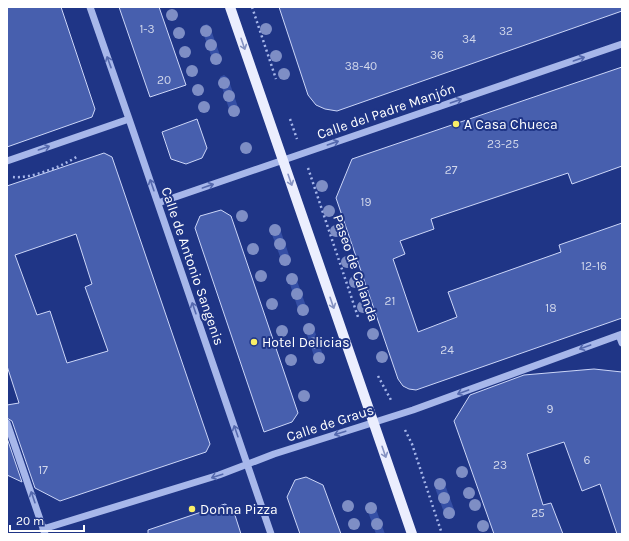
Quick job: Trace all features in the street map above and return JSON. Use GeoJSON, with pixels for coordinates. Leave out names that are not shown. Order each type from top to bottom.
{"type":"FeatureCollection","features":[{"type":"Feature","properties":{"kind":"main road"},"geometry":{"type":"LineString","coordinates":[[230,7],[412,534]]}},
{"type":"Feature","properties":{"kind":"street","name":"Calle de Antonio Sangenis"},"geometry":{"type":"LineString","coordinates":[[90,7],[271,534]]}},
{"type":"Feature","properties":{"kind":"street","name":"Calle del Padre Manjón"},"geometry":{"type":"LineString","coordinates":[[158,203],[622,44]]}},
{"type":"Feature","properties":{"kind":"street"},"geometry":{"type":"LineString","coordinates":[[7,161],[129,119]]}},
{"type":"Feature","properties":{"kind":"street"},"geometry":{"type":"LineString","coordinates":[[621,335],[622,343]]}},
{"type":"Feature","properties":{"kind":"street","name":"Calle de Graus"},"geometry":{"type":"LineString","coordinates":[[44,531],[218,475],[274,454],[398,414],[621,335]]}},
{"type":"Feature","properties":{"kind":"street"},"geometry":{"type":"LineString","coordinates":[[7,423],[44,531]]}},
{"type":"Feature","properties":{"kind":"path"},"geometry":{"type":"LineString","coordinates":[[252,7],[278,86]]}},
{"type":"Feature","properties":{"kind":"path","name":"Paseo de Calanda"},"geometry":{"type":"LineString","coordinates":[[287,113],[360,324]]}},
{"type":"Feature","properties":{"kind":"path"},"geometry":{"type":"LineString","coordinates":[[13,177],[22,178],[66,164],[78,155]]}},
{"type":"Feature","properties":{"kind":"path"},"geometry":{"type":"LineString","coordinates":[[378,375],[412,444],[442,534]]}},
{"type":"Feature","properties":{"kind":"shaded area"},"geometry":{"type":"Polygon","coordinates":[[[207,24],[210,27],[221,58],[220,63],[215,64],[213,61],[202,30],[202,26],[207,24]]]}},
{"type":"Feature","properties":{"kind":"shaded area"},"geometry":{"type":"Polygon","coordinates":[[[224,75],[228,78],[239,110],[238,114],[232,115],[230,112],[220,81],[220,77],[224,75]]]}},
{"type":"Feature","properties":{"kind":"shaded area"},"geometry":{"type":"Polygon","coordinates":[[[273,224],[279,226],[290,258],[290,261],[287,263],[282,262],[270,229],[273,224]]]}},
{"type":"Feature","properties":{"kind":"shaded area"},"geometry":{"type":"Polygon","coordinates":[[[291,273],[295,275],[307,309],[307,312],[303,314],[299,312],[287,276],[291,273]]]}},
{"type":"Feature","properties":{"kind":"shaded area"},"geometry":{"type":"Polygon","coordinates":[[[310,323],[313,326],[324,358],[324,362],[321,364],[316,362],[305,329],[305,325],[310,323]]]}},
{"type":"Feature","properties":{"kind":"shaded area"},"geometry":{"type":"Polygon","coordinates":[[[442,479],[444,482],[455,512],[455,515],[451,519],[446,518],[434,485],[436,480],[442,479]]]}},
{"type":"Feature","properties":{"kind":"shaded area"},"geometry":{"type":"Polygon","coordinates":[[[372,503],[375,506],[385,534],[376,534],[367,509],[368,505],[372,503]]]}},
{"type":"Feature","properties":{"kind":"building"},"geometry":{"type":"Polygon","coordinates":[[[7,7],[61,7],[95,109],[92,117],[7,147],[7,7]]]}},
{"type":"Feature","properties":{"kind":"building"},"geometry":{"type":"Polygon","coordinates":[[[119,7],[159,7],[186,85],[150,97],[119,7]]]}},
{"type":"Feature","properties":{"kind":"building"},"geometry":{"type":"Polygon","coordinates":[[[279,7],[622,7],[622,11],[337,111],[325,109],[316,105],[308,95],[279,7]]]}},
{"type":"Feature","properties":{"kind":"building"},"geometry":{"type":"Polygon","coordinates":[[[622,67],[622,166],[572,184],[568,173],[431,219],[434,229],[400,241],[405,254],[393,259],[418,332],[457,317],[448,292],[561,252],[559,245],[622,223],[622,318],[416,390],[403,386],[398,379],[336,198],[352,159],[622,67]]]}},
{"type":"Feature","properties":{"kind":"building"},"geometry":{"type":"Polygon","coordinates":[[[197,119],[207,148],[202,158],[186,164],[171,159],[162,132],[197,119]]]}},
{"type":"Feature","properties":{"kind":"building"},"geometry":{"type":"Polygon","coordinates":[[[104,153],[112,157],[210,444],[206,452],[60,501],[35,488],[12,421],[7,418],[7,405],[19,403],[7,366],[7,186],[104,153]],[[76,234],[15,255],[37,315],[50,311],[67,363],[108,351],[85,287],[92,284],[76,234]]]}},
{"type":"Feature","properties":{"kind":"building"},"geometry":{"type":"Polygon","coordinates":[[[221,210],[231,216],[298,413],[292,422],[264,432],[195,228],[200,216],[221,210]]]}},
{"type":"Feature","properties":{"kind":"building"},"geometry":{"type":"Polygon","coordinates":[[[594,369],[622,372],[622,534],[617,534],[600,484],[582,491],[564,442],[527,454],[543,505],[551,503],[563,534],[494,534],[454,421],[470,395],[524,375],[594,369]]]}},
{"type":"Feature","properties":{"kind":"building"},"geometry":{"type":"Polygon","coordinates":[[[7,438],[22,482],[7,475],[7,438]]]}},
{"type":"Feature","properties":{"kind":"building"},"geometry":{"type":"Polygon","coordinates":[[[306,477],[323,485],[341,534],[300,534],[287,497],[295,480],[306,477]]]}},
{"type":"Feature","properties":{"kind":"building"},"geometry":{"type":"Polygon","coordinates":[[[225,504],[233,509],[241,534],[148,534],[148,530],[225,504]]]}},
{"type":"Feature","properties":{"kind":"place","name":"A Casa Chueca"},"geometry":{"type":"Point","coordinates":[456,124]}},
{"type":"Feature","properties":{"kind":"place","name":"Hotel Delicias"},"geometry":{"type":"Point","coordinates":[254,342]}},
{"type":"Feature","properties":{"kind":"place","name":"Donna Pizza"},"geometry":{"type":"Point","coordinates":[192,509]}}]}
